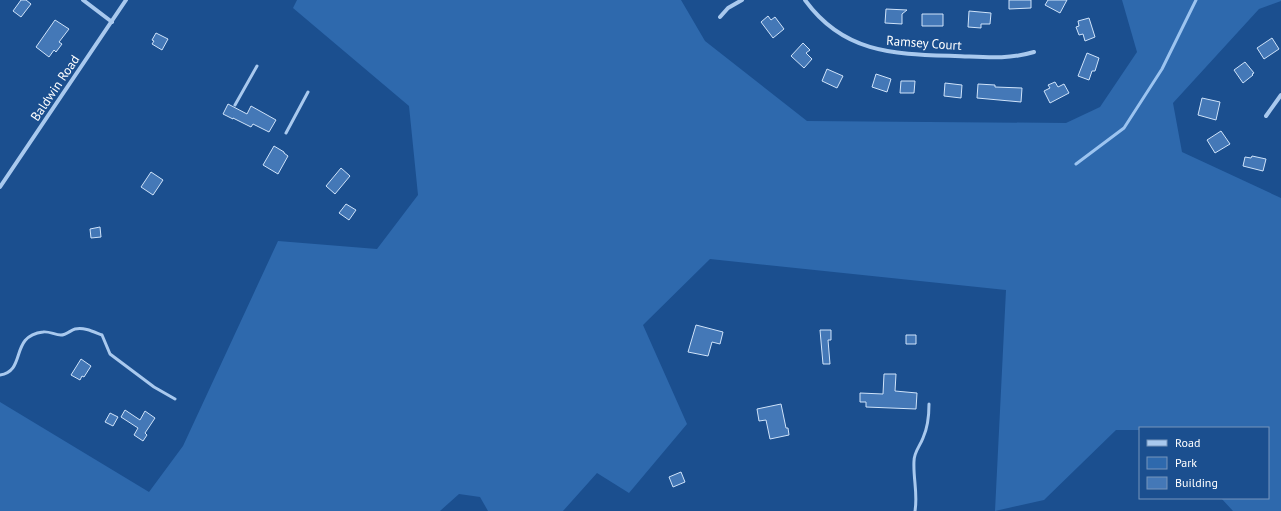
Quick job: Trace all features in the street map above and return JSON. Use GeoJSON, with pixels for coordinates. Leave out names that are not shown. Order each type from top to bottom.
{"type":"FeatureCollection","features":[{"type":"Feature","properties":{"kind":"street"},"geometry":{"type":"LineString","coordinates":[[83,0],[112,22]]}},
{"type":"Feature","properties":{"kind":"street","name":"Baldwin Road"},"geometry":{"type":"LineString","coordinates":[[0,187],[126,0]]}},
{"type":"Feature","properties":{"kind":"street"},"geometry":{"type":"LineString","coordinates":[[720,17],[728,8],[742,0]]}},
{"type":"Feature","properties":{"kind":"street","name":"Ramsey Court"},"geometry":{"type":"LineString","coordinates":[[805,0],[817,15],[844,36],[859,44],[877,50],[915,55],[1004,58],[1034,52]]}},
{"type":"Feature","properties":{"kind":"street"},"geometry":{"type":"LineString","coordinates":[[1266,116],[1281,95]]}},
{"type":"Feature","properties":{"kind":"lane"},"geometry":{"type":"LineString","coordinates":[[235,105],[257,66]]}},
{"type":"Feature","properties":{"kind":"lane"},"geometry":{"type":"LineString","coordinates":[[286,133],[308,92]]}},
{"type":"Feature","properties":{"kind":"lane"},"geometry":{"type":"LineString","coordinates":[[0,375],[9,372],[14,367],[22,344],[33,335],[42,332],[51,332],[61,335],[77,329],[90,330],[102,336],[110,354],[154,387],[175,399]]}},
{"type":"Feature","properties":{"kind":"lane"},"geometry":{"type":"LineString","coordinates":[[915,511],[917,498],[914,460],[915,453],[923,440],[927,428],[929,404]]}},
{"type":"Feature","properties":{"kind":"green space"},"geometry":{"type":"Polygon","coordinates":[[[297,0],[681,0],[705,41],[807,121],[1066,123],[1100,107],[1137,52],[1122,0],[1281,0],[1259,9],[1173,103],[1182,152],[1281,198],[1281,511],[1233,511],[1222,499],[1269,499],[1269,427],[1139,427],[1139,430],[1116,430],[1044,500],[995,511],[1006,290],[710,259],[643,325],[687,424],[629,493],[597,473],[563,511],[488,511],[480,497],[459,494],[440,511],[0,511],[0,402],[149,492],[183,446],[278,241],[377,249],[418,195],[409,106],[293,8],[297,0]]]}},
{"type":"Feature","properties":{"kind":"building"},"geometry":{"type":"Polygon","coordinates":[[[21,0],[26,0],[31,4],[21,17],[13,11],[21,0]]]}},
{"type":"Feature","properties":{"kind":"building"},"geometry":{"type":"Polygon","coordinates":[[[1009,0],[1031,0],[1031,8],[1009,9],[1009,0]]]}},
{"type":"Feature","properties":{"kind":"building"},"geometry":{"type":"Polygon","coordinates":[[[1048,0],[1067,0],[1060,13],[1045,5],[1048,0]]]}},
{"type":"Feature","properties":{"kind":"building"},"geometry":{"type":"Polygon","coordinates":[[[886,9],[907,10],[902,14],[902,24],[885,23],[886,9]]]}},
{"type":"Feature","properties":{"kind":"building"},"geometry":{"type":"Polygon","coordinates":[[[969,11],[991,13],[990,24],[981,24],[981,28],[968,27],[969,11]]]}},
{"type":"Feature","properties":{"kind":"building"},"geometry":{"type":"Polygon","coordinates":[[[922,14],[943,14],[943,26],[922,26],[922,14]]]}},
{"type":"Feature","properties":{"kind":"building"},"geometry":{"type":"Polygon","coordinates":[[[768,16],[771,20],[775,17],[784,29],[773,38],[761,22],[768,16]]]}},
{"type":"Feature","properties":{"kind":"building"},"geometry":{"type":"Polygon","coordinates":[[[1089,18],[1095,37],[1085,41],[1083,34],[1079,35],[1076,27],[1079,26],[1078,21],[1089,18]]]}},
{"type":"Feature","properties":{"kind":"building"},"geometry":{"type":"Polygon","coordinates":[[[55,20],[69,29],[59,42],[62,44],[56,52],[54,50],[49,57],[36,47],[55,20]]]}},
{"type":"Feature","properties":{"kind":"building"},"geometry":{"type":"Polygon","coordinates":[[[156,33],[168,39],[162,50],[152,44],[154,41],[152,40],[156,33]]]}},
{"type":"Feature","properties":{"kind":"building"},"geometry":{"type":"Polygon","coordinates":[[[1272,38],[1279,49],[1264,59],[1257,48],[1272,38]]]}},
{"type":"Feature","properties":{"kind":"building"},"geometry":{"type":"Polygon","coordinates":[[[803,43],[810,50],[806,53],[812,59],[804,68],[791,56],[803,43]]]}},
{"type":"Feature","properties":{"kind":"building"},"geometry":{"type":"Polygon","coordinates":[[[1087,53],[1099,58],[1095,71],[1092,71],[1089,80],[1078,76],[1087,53]]]}},
{"type":"Feature","properties":{"kind":"building"},"geometry":{"type":"Polygon","coordinates":[[[1245,62],[1254,73],[1243,83],[1234,70],[1245,62]]]}},
{"type":"Feature","properties":{"kind":"building"},"geometry":{"type":"Polygon","coordinates":[[[827,69],[843,76],[837,88],[822,81],[827,69]]]}},
{"type":"Feature","properties":{"kind":"building"},"geometry":{"type":"Polygon","coordinates":[[[876,74],[891,79],[887,92],[872,87],[876,74]]]}},
{"type":"Feature","properties":{"kind":"building"},"geometry":{"type":"Polygon","coordinates":[[[901,81],[915,81],[914,93],[900,93],[901,81]]]}},
{"type":"Feature","properties":{"kind":"building"},"geometry":{"type":"Polygon","coordinates":[[[1055,82],[1058,87],[1064,84],[1069,93],[1050,103],[1044,91],[1050,88],[1048,85],[1055,82]]]}},
{"type":"Feature","properties":{"kind":"building"},"geometry":{"type":"Polygon","coordinates":[[[945,83],[962,85],[961,98],[944,96],[945,83]]]}},
{"type":"Feature","properties":{"kind":"building"},"geometry":{"type":"Polygon","coordinates":[[[978,84],[995,85],[995,87],[1022,88],[1021,102],[977,98],[978,84]]]}},
{"type":"Feature","properties":{"kind":"building"},"geometry":{"type":"Polygon","coordinates":[[[1202,98],[1220,102],[1216,120],[1198,115],[1202,98]]]}},
{"type":"Feature","properties":{"kind":"building"},"geometry":{"type":"Polygon","coordinates":[[[228,104],[247,114],[251,106],[276,120],[269,132],[253,124],[251,127],[223,114],[228,104]]]}},
{"type":"Feature","properties":{"kind":"building"},"geometry":{"type":"Polygon","coordinates":[[[1221,131],[1230,144],[1215,153],[1207,140],[1221,131]]]}},
{"type":"Feature","properties":{"kind":"building"},"geometry":{"type":"Polygon","coordinates":[[[274,146],[288,156],[278,174],[263,165],[274,146]]]}},
{"type":"Feature","properties":{"kind":"building"},"geometry":{"type":"Polygon","coordinates":[[[1252,156],[1266,159],[1263,171],[1243,166],[1245,157],[1251,158],[1252,156]]]}},
{"type":"Feature","properties":{"kind":"building"},"geometry":{"type":"Polygon","coordinates":[[[341,168],[350,176],[335,194],[326,186],[341,168]]]}},
{"type":"Feature","properties":{"kind":"building"},"geometry":{"type":"Polygon","coordinates":[[[151,172],[163,180],[153,195],[141,187],[151,172]]]}},
{"type":"Feature","properties":{"kind":"building"},"geometry":{"type":"Polygon","coordinates":[[[346,204],[356,210],[349,220],[339,213],[346,204]]]}},
{"type":"Feature","properties":{"kind":"building"},"geometry":{"type":"Polygon","coordinates":[[[100,227],[101,237],[91,238],[90,229],[100,227]]]}},
{"type":"Feature","properties":{"kind":"building"},"geometry":{"type":"Polygon","coordinates":[[[696,325],[723,332],[720,344],[712,342],[708,356],[688,352],[696,325]]]}},
{"type":"Feature","properties":{"kind":"building"},"geometry":{"type":"Polygon","coordinates":[[[820,330],[831,330],[831,340],[828,340],[830,364],[823,364],[820,330]]]}},
{"type":"Feature","properties":{"kind":"building"},"geometry":{"type":"Polygon","coordinates":[[[906,335],[916,335],[916,344],[906,344],[906,335]]]}},
{"type":"Feature","properties":{"kind":"building"},"geometry":{"type":"Polygon","coordinates":[[[81,359],[91,366],[84,377],[82,376],[80,380],[71,375],[81,359]]]}},
{"type":"Feature","properties":{"kind":"building"},"geometry":{"type":"Polygon","coordinates":[[[884,374],[896,374],[895,391],[917,393],[916,409],[866,407],[866,402],[860,402],[860,393],[883,394],[884,374]]]}},
{"type":"Feature","properties":{"kind":"building"},"geometry":{"type":"Polygon","coordinates":[[[781,404],[789,435],[770,439],[766,420],[759,421],[757,409],[781,404]]]}},
{"type":"Feature","properties":{"kind":"building"},"geometry":{"type":"Polygon","coordinates":[[[125,410],[140,420],[145,411],[155,418],[145,433],[147,435],[143,441],[134,435],[138,428],[121,417],[125,410]]]}},
{"type":"Feature","properties":{"kind":"building"},"geometry":{"type":"Polygon","coordinates":[[[110,413],[118,417],[113,426],[105,422],[110,413]]]}},
{"type":"Feature","properties":{"kind":"building"},"geometry":{"type":"Polygon","coordinates":[[[681,472],[685,482],[673,487],[669,477],[681,472]]]}},
{"type":"Feature","properties":{"kind":"waterway"},"geometry":{"type":"LineString","coordinates":[[1076,164],[1124,128],[1162,69],[1196,0]]}}]}
